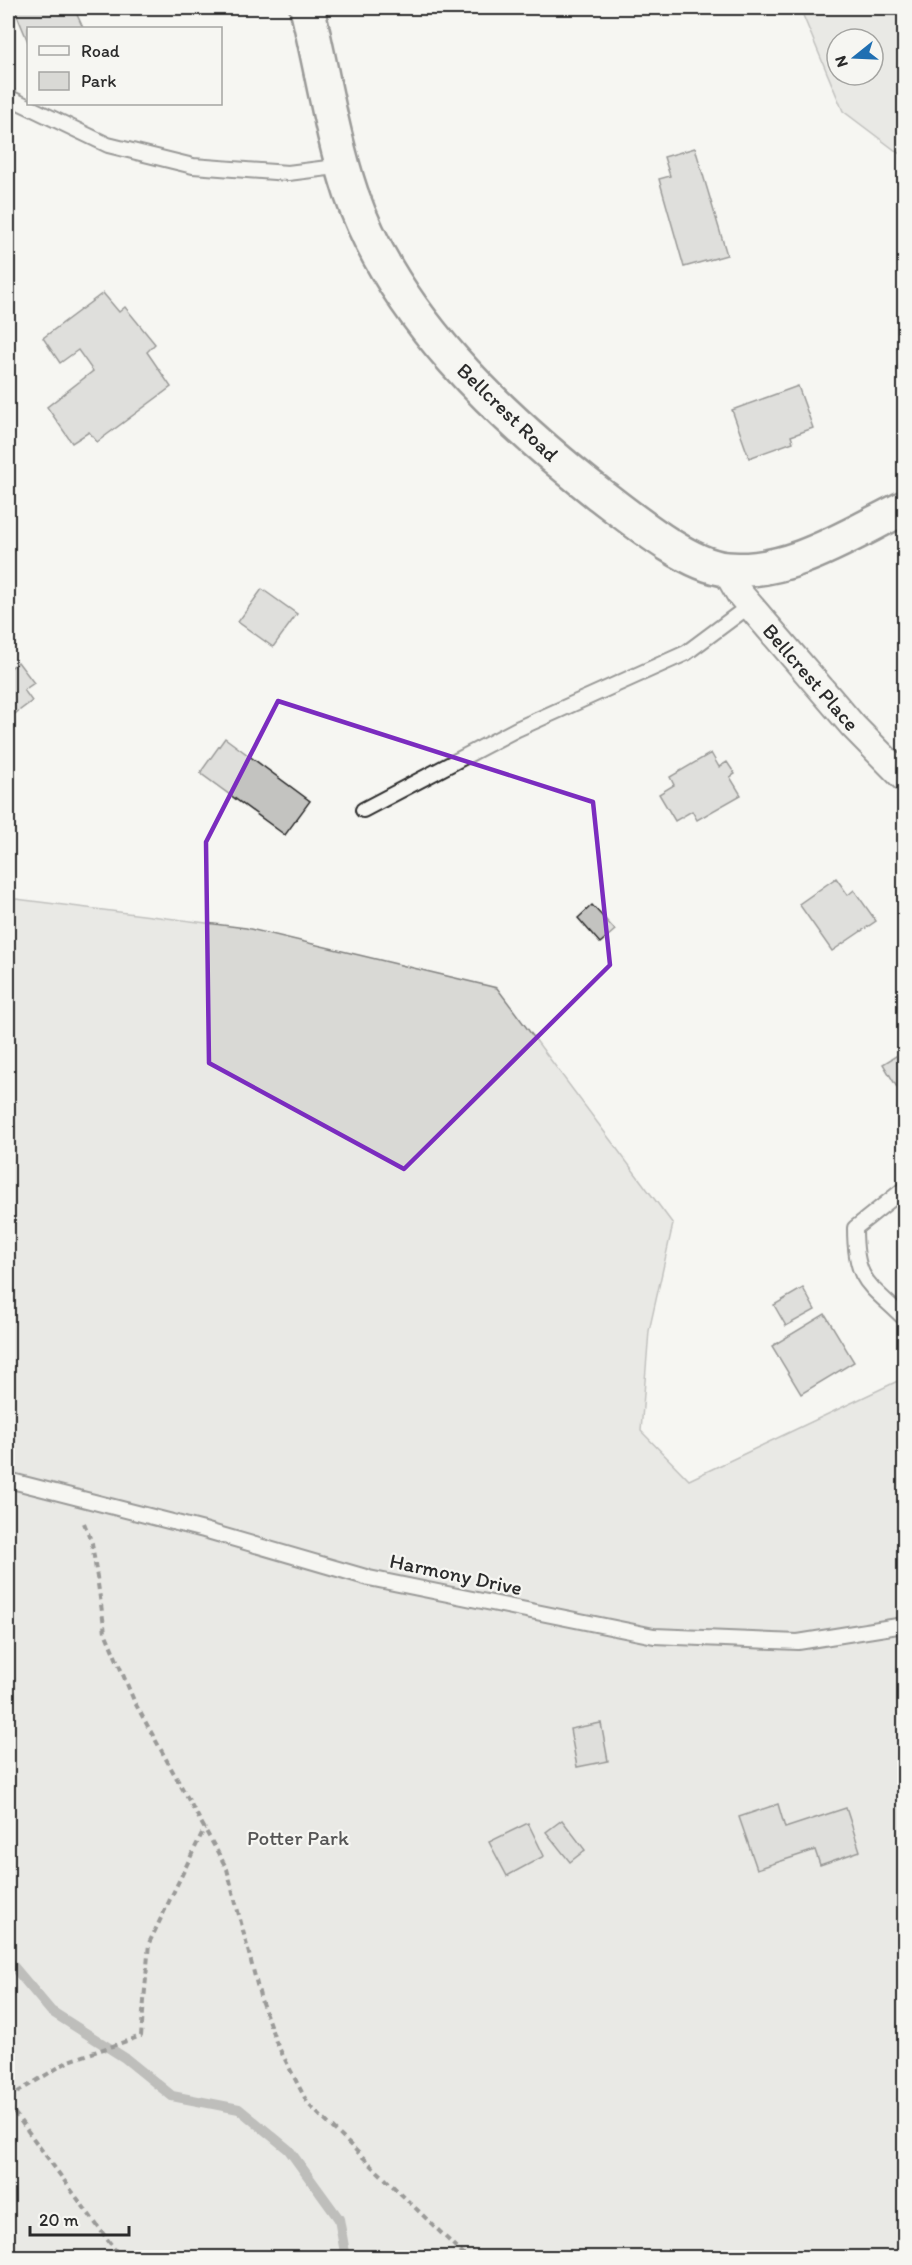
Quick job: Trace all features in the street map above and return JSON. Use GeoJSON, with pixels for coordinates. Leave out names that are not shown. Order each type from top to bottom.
{"type":"FeatureCollection","features":[{"type":"Feature","properties":{"kind":"street","name":"Bellcrest Road"},"geometry":{"type":"LineString","coordinates":[[307,8],[351,193],[387,271],[413,309],[481,389],[563,466],[644,527],[685,554],[725,569],[783,564],[904,508]]}},
{"type":"Feature","properties":{"kind":"street","name":"Bellcrest Place"},"geometry":{"type":"LineString","coordinates":[[725,569],[749,606],[853,726],[904,778]]}},
{"type":"Feature","properties":{"kind":"lane"},"geometry":{"type":"LineString","coordinates":[[8,97],[108,145],[193,166],[288,173],[344,166]]}},
{"type":"Feature","properties":{"kind":"lane"},"geometry":{"type":"LineString","coordinates":[[363,810],[517,729],[686,653],[749,606]]}},
{"type":"Feature","properties":{"kind":"lane"},"geometry":{"type":"LineString","coordinates":[[904,1189],[882,1204],[855,1228],[855,1254],[863,1279],[904,1318]]}},
{"type":"Feature","properties":{"kind":"lane","name":"Harmony Drive"},"geometry":{"type":"LineString","coordinates":[[8,1480],[204,1530],[369,1578],[654,1636],[798,1642],[904,1625]]}},
{"type":"Feature","properties":{"kind":"path"},"geometry":{"type":"LineString","coordinates":[[74,1497],[92,1543],[105,1632],[135,1703],[227,1869],[261,2000],[276,2042],[308,2104],[467,2258]]}},
{"type":"Feature","properties":{"kind":"path"},"geometry":{"type":"LineString","coordinates":[[8,2098],[69,2061],[141,2036],[148,1943],[205,1827]]}},
{"type":"Feature","properties":{"kind":"path"},"geometry":{"type":"LineString","coordinates":[[8,2104],[121,2258]]}},
{"type":"Feature","properties":{"kind":"highlighted area"},"geometry":{"type":"Polygon","coordinates":[[[278,701],[593,802],[610,965],[404,1169],[209,1063],[206,842],[278,701]]]}},
{"type":"Feature","properties":{"kind":"green space"},"geometry":{"type":"Polygon","coordinates":[[[800,8],[904,8],[904,157],[843,111],[833,87],[885,87],[885,27],[825,27],[825,68],[800,8]]]}},
{"type":"Feature","properties":{"kind":"green space","name":"Potter Park"},"geometry":{"type":"Polygon","coordinates":[[[8,898],[246,928],[497,988],[673,1224],[649,1331],[641,1431],[689,1480],[904,1378],[904,2257],[8,2258],[8,898]]]}},
{"type":"Feature","properties":{"kind":"building"},"geometry":{"type":"Polygon","coordinates":[[[14,8],[74,8],[83,27],[27,27],[27,40],[14,8]]]}},
{"type":"Feature","properties":{"kind":"building"},"geometry":{"type":"Polygon","coordinates":[[[695,148],[727,255],[684,267],[659,179],[670,176],[664,157],[695,148]]]}},
{"type":"Feature","properties":{"kind":"building"},"geometry":{"type":"Polygon","coordinates":[[[103,293],[119,312],[125,307],[155,344],[147,352],[171,387],[97,442],[89,432],[72,443],[47,407],[93,371],[78,350],[60,363],[43,338],[103,293]]]}},
{"type":"Feature","properties":{"kind":"building"},"geometry":{"type":"Polygon","coordinates":[[[798,386],[813,428],[791,436],[793,442],[749,458],[732,410],[798,386]]]}},
{"type":"Feature","properties":{"kind":"building"},"geometry":{"type":"Polygon","coordinates":[[[262,589],[297,614],[273,647],[238,622],[262,589]]]}},
{"type":"Feature","properties":{"kind":"building"},"geometry":{"type":"Polygon","coordinates":[[[18,662],[34,683],[24,690],[32,701],[8,719],[8,670],[18,662]]]}},
{"type":"Feature","properties":{"kind":"building"},"geometry":{"type":"Polygon","coordinates":[[[225,738],[310,801],[285,835],[200,773],[225,738]]]}},
{"type":"Feature","properties":{"kind":"building"},"geometry":{"type":"Polygon","coordinates":[[[711,753],[719,767],[727,762],[735,774],[730,777],[741,795],[697,820],[692,811],[675,821],[659,794],[674,785],[670,777],[711,753]]]}},
{"type":"Feature","properties":{"kind":"building"},"geometry":{"type":"Polygon","coordinates":[[[836,878],[848,895],[854,890],[876,921],[832,951],[799,904],[836,878]]]}},
{"type":"Feature","properties":{"kind":"building"},"geometry":{"type":"Polygon","coordinates":[[[592,905],[615,930],[600,943],[578,918],[592,905]]]}},
{"type":"Feature","properties":{"kind":"building"},"geometry":{"type":"Polygon","coordinates":[[[904,1051],[904,1099],[883,1064],[904,1051]]]}},
{"type":"Feature","properties":{"kind":"building"},"geometry":{"type":"Polygon","coordinates":[[[803,1288],[815,1310],[786,1326],[774,1305],[803,1288]]]}},
{"type":"Feature","properties":{"kind":"building"},"geometry":{"type":"Polygon","coordinates":[[[825,1314],[854,1362],[801,1394],[772,1346],[825,1314]]]}},
{"type":"Feature","properties":{"kind":"building"},"geometry":{"type":"Polygon","coordinates":[[[601,1723],[608,1761],[577,1767],[570,1729],[601,1723]]]}},
{"type":"Feature","properties":{"kind":"building"},"geometry":{"type":"Polygon","coordinates":[[[778,1804],[785,1828],[846,1808],[860,1851],[820,1865],[815,1850],[757,1869],[739,1817],[778,1804]]]}},
{"type":"Feature","properties":{"kind":"building"},"geometry":{"type":"Polygon","coordinates":[[[562,1820],[585,1850],[570,1862],[546,1832],[562,1820]]]}},
{"type":"Feature","properties":{"kind":"building"},"geometry":{"type":"Polygon","coordinates":[[[528,1823],[544,1856],[507,1876],[489,1842],[528,1823]]]}},
{"type":"Feature","properties":{"kind":"waterway"},"geometry":{"type":"LineString","coordinates":[[8,1960],[51,2011],[125,2058],[172,2096],[239,2109],[289,2150],[339,2219],[346,2258]]}}]}
